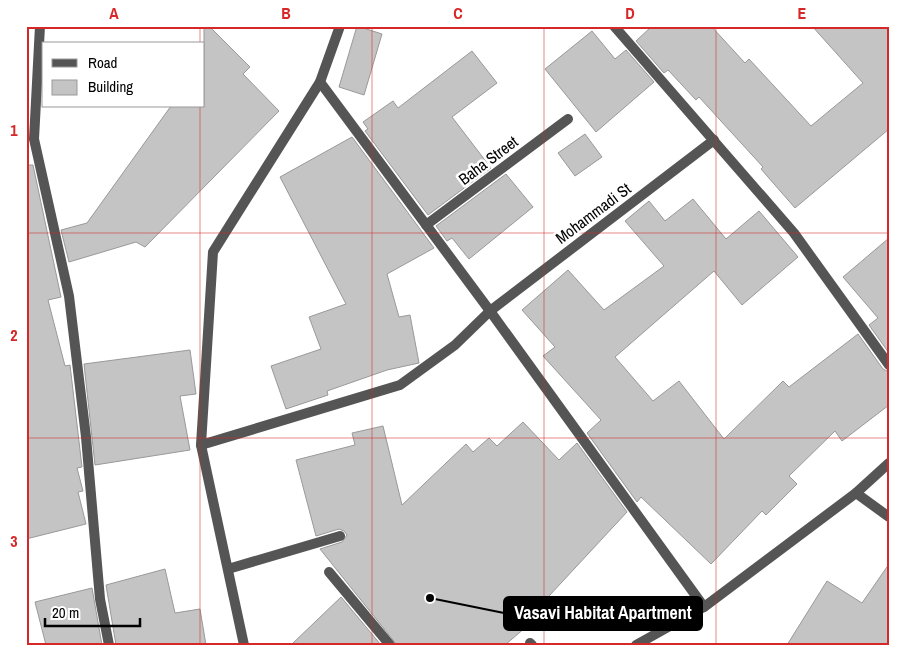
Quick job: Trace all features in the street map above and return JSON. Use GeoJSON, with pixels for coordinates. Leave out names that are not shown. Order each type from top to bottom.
{"type":"FeatureCollection","features":[{"type":"Feature","properties":{"kind":"street"},"geometry":{"type":"LineString","coordinates":[[40,26],[30,140],[69,296],[86,437],[100,599],[109,645]]}},
{"type":"Feature","properties":{"kind":"street"},"geometry":{"type":"LineString","coordinates":[[244,645],[201,446],[213,252],[320,82],[340,26]]}},
{"type":"Feature","properties":{"kind":"street"},"geometry":{"type":"LineString","coordinates":[[614,26],[794,233],[889,365]]}},
{"type":"Feature","properties":{"kind":"street"},"geometry":{"type":"LineString","coordinates":[[320,82],[490,311],[704,607]]}},
{"type":"Feature","properties":{"kind":"street","name":"Baha Street"},"geometry":{"type":"LineString","coordinates":[[426,225],[568,119]]}},
{"type":"Feature","properties":{"kind":"street","name":"Mohammadi St"},"geometry":{"type":"LineString","coordinates":[[201,446],[400,385],[455,344],[490,311],[714,140]]}},
{"type":"Feature","properties":{"kind":"street"},"geometry":{"type":"LineString","coordinates":[[636,645],[704,607],[856,493],[889,463]]}},
{"type":"Feature","properties":{"kind":"street"},"geometry":{"type":"LineString","coordinates":[[856,493],[889,517]]}},
{"type":"Feature","properties":{"kind":"street"},"geometry":{"type":"LineString","coordinates":[[228,570],[340,536]]}},
{"type":"Feature","properties":{"kind":"street"},"geometry":{"type":"LineString","coordinates":[[329,572],[390,645]]}},
{"type":"Feature","properties":{"kind":"building"},"geometry":{"type":"Polygon","coordinates":[[[204,26],[209,26],[250,67],[243,74],[279,111],[145,247],[136,242],[69,262],[61,230],[87,223],[170,108],[205,108],[204,26]]]}},
{"type":"Feature","properties":{"kind":"building"},"geometry":{"type":"Polygon","coordinates":[[[357,26],[382,34],[364,95],[339,87],[357,26]]]}},
{"type":"Feature","properties":{"kind":"building"},"geometry":{"type":"Polygon","coordinates":[[[652,26],[711,26],[745,63],[749,59],[811,126],[863,83],[812,26],[889,26],[889,129],[795,208],[761,169],[763,167],[699,97],[696,100],[668,70],[664,73],[636,41],[652,26]]]}},
{"type":"Feature","properties":{"kind":"building"},"geometry":{"type":"Polygon","coordinates":[[[592,31],[615,59],[626,50],[654,82],[596,132],[545,69],[592,31]]]}},
{"type":"Feature","properties":{"kind":"building"},"geometry":{"type":"Polygon","coordinates":[[[472,51],[497,83],[452,117],[491,168],[428,215],[365,131],[368,129],[363,122],[393,101],[398,108],[472,51]]]}},
{"type":"Feature","properties":{"kind":"building"},"geometry":{"type":"Polygon","coordinates":[[[585,134],[602,157],[575,176],[558,153],[585,134]]]}},
{"type":"Feature","properties":{"kind":"building"},"geometry":{"type":"Polygon","coordinates":[[[352,137],[434,248],[387,274],[399,317],[410,315],[419,363],[387,370],[327,391],[328,395],[286,409],[271,366],[321,349],[309,317],[346,304],[280,177],[352,137]]]}},
{"type":"Feature","properties":{"kind":"building"},"geometry":{"type":"Polygon","coordinates":[[[26,165],[33,165],[61,297],[48,300],[65,366],[70,365],[82,467],[77,468],[83,491],[78,492],[86,524],[26,539],[26,165]]]}},
{"type":"Feature","properties":{"kind":"building"},"geometry":{"type":"Polygon","coordinates":[[[506,174],[533,207],[469,259],[452,238],[447,241],[436,226],[506,174]]]}},
{"type":"Feature","properties":{"kind":"building"},"geometry":{"type":"Polygon","coordinates":[[[693,199],[726,239],[759,211],[798,257],[742,305],[714,271],[615,357],[653,401],[679,381],[724,439],[783,381],[789,387],[858,334],[883,369],[889,372],[889,405],[842,441],[835,431],[789,476],[797,484],[766,515],[762,511],[711,564],[641,497],[637,502],[587,433],[601,420],[543,356],[555,347],[522,310],[568,270],[604,310],[664,266],[625,221],[649,201],[665,221],[693,199]]]}},
{"type":"Feature","properties":{"kind":"building"},"geometry":{"type":"Polygon","coordinates":[[[889,238],[889,353],[869,325],[878,318],[843,277],[889,238]]]}},
{"type":"Feature","properties":{"kind":"building"},"geometry":{"type":"Polygon","coordinates":[[[190,350],[196,394],[180,396],[190,450],[95,465],[84,364],[190,350]]]}},
{"type":"Feature","properties":{"kind":"building"},"geometry":{"type":"Polygon","coordinates":[[[523,422],[559,460],[577,443],[627,512],[523,624],[526,627],[505,645],[397,645],[320,549],[342,542],[347,535],[339,529],[316,536],[296,460],[355,445],[352,433],[383,426],[402,505],[466,444],[473,452],[489,438],[497,446],[523,422]]]}},
{"type":"Feature","properties":{"kind":"building"},"geometry":{"type":"Polygon","coordinates":[[[889,564],[889,645],[787,645],[827,581],[862,603],[889,564]]]}},
{"type":"Feature","properties":{"kind":"building"},"geometry":{"type":"Polygon","coordinates":[[[165,569],[175,613],[200,609],[206,645],[116,645],[106,585],[165,569]]]}},
{"type":"Feature","properties":{"kind":"building"},"geometry":{"type":"Polygon","coordinates":[[[92,588],[102,645],[46,645],[35,602],[92,588]]]}},
{"type":"Feature","properties":{"kind":"building"},"geometry":{"type":"Polygon","coordinates":[[[341,597],[381,645],[291,645],[341,597]]]}},
{"type":"Feature","properties":{"kind":"place","name":"Vasavi Habitat Apartment"},"geometry":{"type":"Point","coordinates":[430,598]}}]}
